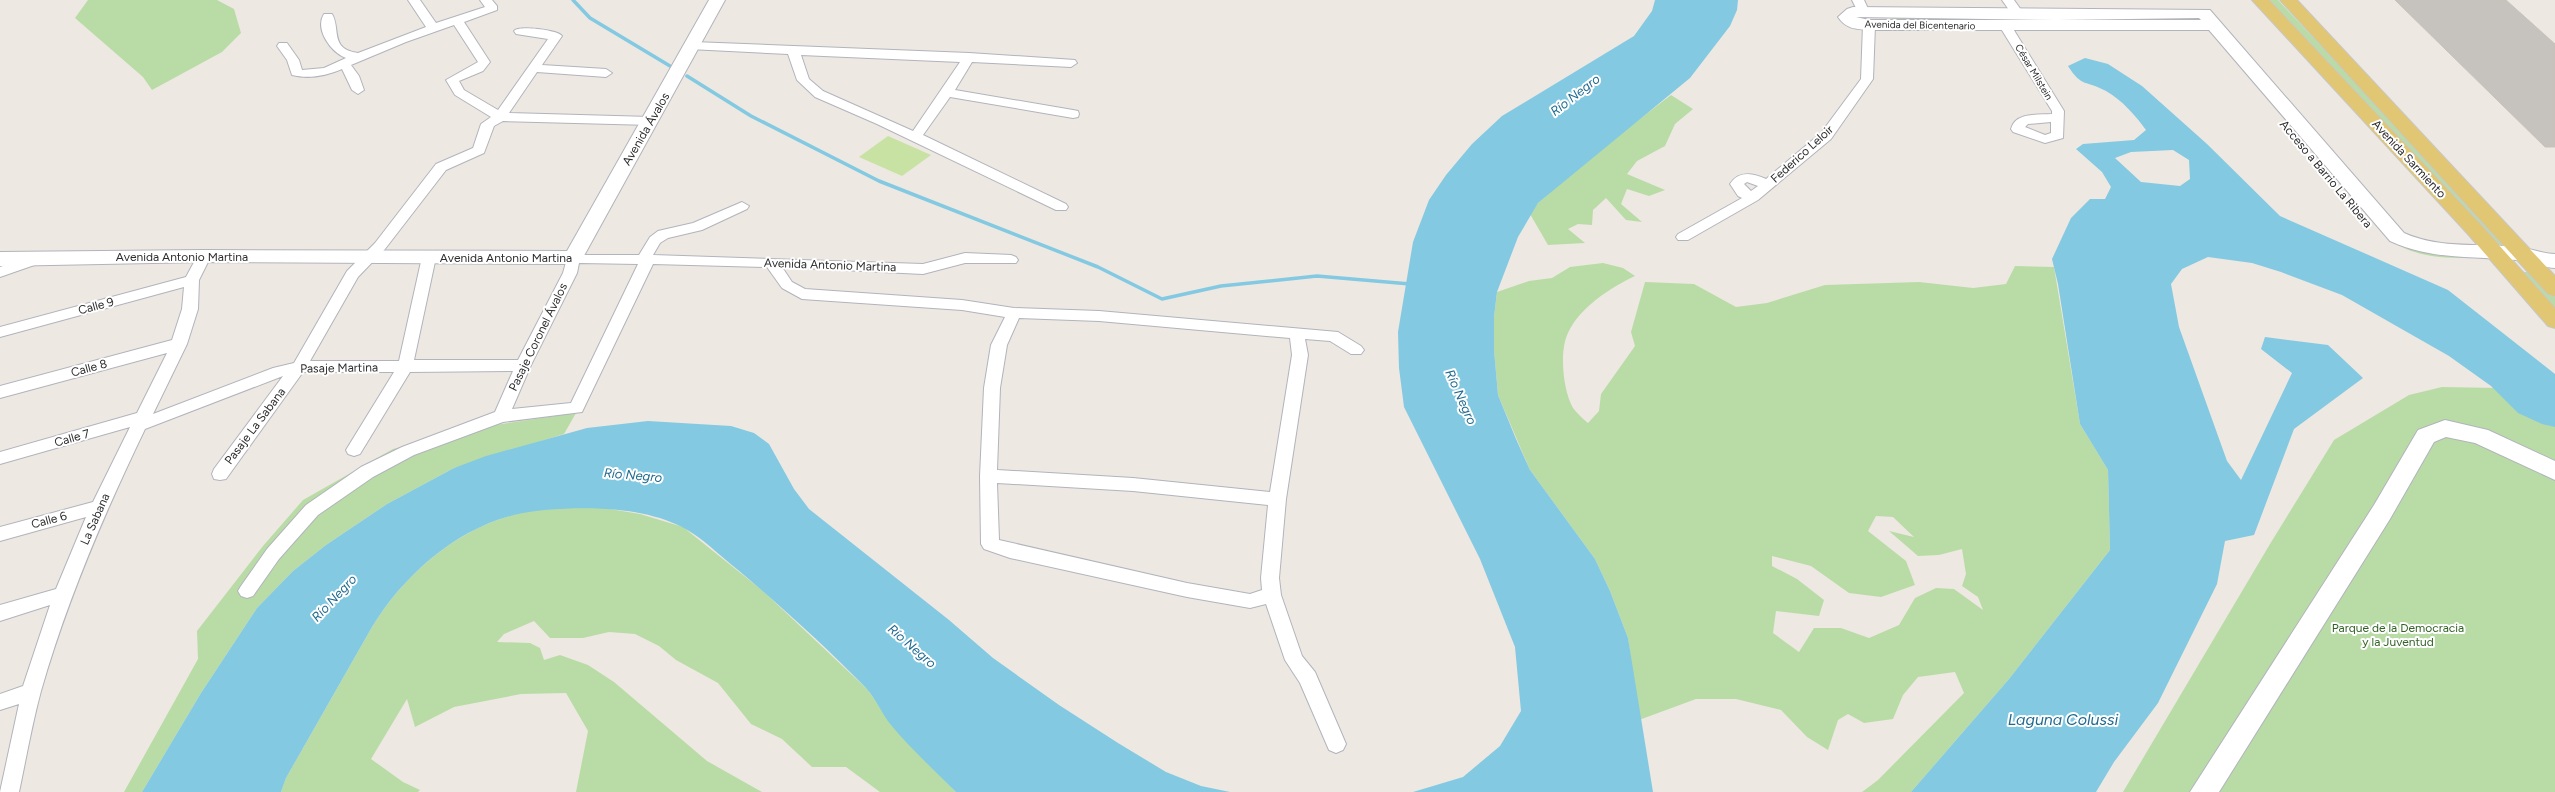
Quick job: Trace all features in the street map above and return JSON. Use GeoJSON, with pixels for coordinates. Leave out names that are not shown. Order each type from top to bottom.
{"type":"FeatureCollection","features":[{"type":"Feature","properties":{"kind":"main road","name":"Avenida Sarmiento"},"geometry":{"type":"LineString","coordinates":[[2260,0],[2555,321]]}},
{"type":"Feature","properties":{"kind":"main road","name":"Avenida Sarmiento"},"geometry":{"type":"LineString","coordinates":[[2288,0],[2539,260],[2555,290]]}},
{"type":"Feature","properties":{"kind":"street"},"geometry":{"type":"LineString","coordinates":[[414,0],[434,29]]}},
{"type":"Feature","properties":{"kind":"street"},"geometry":{"type":"LineString","coordinates":[[284,46],[293,60],[296,72],[303,74],[327,71],[358,57],[493,8],[486,0]]}},
{"type":"Feature","properties":{"kind":"street","name":"Avenida Ávalos"},"geometry":{"type":"LineString","coordinates":[[573,258],[693,46],[717,0]]}},
{"type":"Feature","properties":{"kind":"street","name":"Avenida del Bicentenario"},"geometry":{"type":"LineString","coordinates":[[1864,13],[2005,14],[2028,18],[2200,19]]}},
{"type":"Feature","properties":{"kind":"street","name":"Federico Leloir"},"geometry":{"type":"LineString","coordinates":[[1683,237],[1753,197],[1826,136],[1847,109],[1867,79],[1864,13]]}},
{"type":"Feature","properties":{"kind":"street","name":"Avenida del Bicentenario"},"geometry":{"type":"LineString","coordinates":[[2005,14],[2028,18]]}},
{"type":"Feature","properties":{"kind":"street","name":"César Milstein"},"geometry":{"type":"LineString","coordinates":[[2005,14],[2058,111],[2059,117]]}},
{"type":"Feature","properties":{"kind":"street"},"geometry":{"type":"LineString","coordinates":[[328,17],[328,31],[332,43],[350,56],[358,57]]}},
{"type":"Feature","properties":{"kind":"street","name":"Acceso a Barrio La Ribera"},"geometry":{"type":"LineString","coordinates":[[2200,19],[2288,118],[2379,235],[2396,248],[2422,259],[2436,261],[2499,259],[2539,260]]}},
{"type":"Feature","properties":{"kind":"street"},"geometry":{"type":"LineString","coordinates":[[457,21],[484,62],[479,68],[452,80],[458,92],[500,117],[650,121]]}},
{"type":"Feature","properties":{"kind":"street"},"geometry":{"type":"LineString","coordinates":[[500,117],[556,36],[520,31]]}},
{"type":"Feature","properties":{"kind":"street"},"geometry":{"type":"LineString","coordinates":[[693,46],[793,48],[1071,63]]}},
{"type":"Feature","properties":{"kind":"street"},"geometry":{"type":"LineString","coordinates":[[793,48],[804,80],[818,94],[1061,207]]}},
{"type":"Feature","properties":{"kind":"street"},"geometry":{"type":"LineString","coordinates":[[914,138],[947,93],[969,57]]}},
{"type":"Feature","properties":{"kind":"street"},"geometry":{"type":"LineString","coordinates":[[344,64],[353,76],[358,90]]}},
{"type":"Feature","properties":{"kind":"street"},"geometry":{"type":"LineString","coordinates":[[533,68],[606,73]]}},
{"type":"Feature","properties":{"kind":"street"},"geometry":{"type":"LineString","coordinates":[[947,93],[1073,114]]}},
{"type":"Feature","properties":{"kind":"street","name":"Pasaje La Sabana"},"geometry":{"type":"LineString","coordinates":[[220,474],[299,367],[352,274],[369,258],[441,167],[480,150],[488,124],[500,117]]}},
{"type":"Feature","properties":{"kind":"street","name":"Federico Leloir"},"geometry":{"type":"LineString","coordinates":[[1753,197],[1739,189],[1737,184],[1740,179],[1744,177],[1757,180],[1768,185]]}},
{"type":"Feature","properties":{"kind":"street"},"geometry":{"type":"LineString","coordinates":[[247,591],[272,554],[312,510],[367,472],[408,451],[501,416],[576,408],[655,240],[663,234],[697,227],[742,206]]}},
{"type":"Feature","properties":{"kind":"street","name":"Avenida Antonio Martina"},"geometry":{"type":"LineString","coordinates":[[0,259],[204,256],[573,258],[771,262],[923,269],[965,258],[1011,260]]}},
{"type":"Feature","properties":{"kind":"street","name":"La Sabana"},"geometry":{"type":"LineString","coordinates":[[9,792],[31,692],[63,594],[99,507],[179,344],[190,309],[192,280],[204,256]]}},
{"type":"Feature","properties":{"kind":"street"},"geometry":{"type":"LineString","coordinates":[[354,450],[405,367],[429,257]]}},
{"type":"Feature","properties":{"kind":"street"},"geometry":{"type":"LineString","coordinates":[[0,272],[38,258]]}},
{"type":"Feature","properties":{"kind":"street","name":"Pasaje Coronel Ávalos"},"geometry":{"type":"LineString","coordinates":[[501,416],[523,365],[570,273],[573,258]]}},
{"type":"Feature","properties":{"kind":"street"},"geometry":{"type":"LineString","coordinates":[[771,262],[787,285],[802,294],[962,305],[1014,313],[1100,316],[1333,336],[1356,350]]}},
{"type":"Feature","properties":{"kind":"street","name":"Calle 9"},"geometry":{"type":"LineString","coordinates":[[0,332],[192,280]]}},
{"type":"Feature","properties":{"kind":"street"},"geometry":{"type":"LineString","coordinates":[[1014,313],[999,345],[992,388],[988,476],[990,544],[1010,551],[1187,590],[1250,601],[1272,595]]}},
{"type":"Feature","properties":{"kind":"street"},"geometry":{"type":"LineString","coordinates":[[1297,333],[1300,355],[1296,394],[1277,499],[1270,578],[1272,595],[1294,660],[1308,678],[1336,744]]}},
{"type":"Feature","properties":{"kind":"street","name":"Calle 8"},"geometry":{"type":"LineString","coordinates":[[0,392],[179,344]]}},
{"type":"Feature","properties":{"kind":"street","name":"Pasaje Martina"},"geometry":{"type":"LineString","coordinates":[[142,421],[279,372],[299,367],[523,365]]}},
{"type":"Feature","properties":{"kind":"street","name":"Calle 7"},"geometry":{"type":"LineString","coordinates":[[0,458],[142,421]]}},
{"type":"Feature","properties":{"kind":"street"},"geometry":{"type":"LineString","coordinates":[[2204,792],[2382,512],[2426,436],[2445,428],[2480,436],[2555,471]]}},
{"type":"Feature","properties":{"kind":"street"},"geometry":{"type":"LineString","coordinates":[[988,476],[1044,477],[1161,485],[1277,499]]}},
{"type":"Feature","properties":{"kind":"street","name":"Calle 6"},"geometry":{"type":"LineString","coordinates":[[0,534],[99,507]]}},
{"type":"Feature","properties":{"kind":"street"},"geometry":{"type":"LineString","coordinates":[[0,613],[63,594]]}},
{"type":"Feature","properties":{"kind":"street"},"geometry":{"type":"LineString","coordinates":[[0,702],[31,692]]}},
{"type":"Feature","properties":{"kind":"green space"},"geometry":{"type":"Polygon","coordinates":[[[88,0],[217,0],[234,9],[241,33],[222,52],[152,90],[143,77],[75,18],[88,0]]]}},
{"type":"Feature","properties":{"kind":"green space"},"geometry":{"type":"Polygon","coordinates":[[[2266,0],[2278,0],[2507,245],[2494,245],[2266,0]]]}},
{"type":"Feature","properties":{"kind":"green space"},"geometry":{"type":"Polygon","coordinates":[[[1891,16],[1995,18],[1998,23],[1894,21],[1891,16]]]}},
{"type":"Feature","properties":{"kind":"green space"},"geometry":{"type":"Polygon","coordinates":[[[1671,95],[1693,109],[1675,124],[1665,146],[1637,161],[1627,174],[1665,190],[1649,196],[1627,189],[1621,204],[1642,222],[1626,220],[1606,198],[1593,210],[1592,225],[1578,224],[1568,229],[1585,243],[1548,245],[1530,214],[1538,203],[1607,144],[1671,95]]]}},
{"type":"Feature","properties":{"kind":"green space"},"geometry":{"type":"Polygon","coordinates":[[[2290,123],[2414,249],[2430,254],[2468,254],[2471,258],[2448,258],[2417,253],[2387,238],[2290,123]]]}},
{"type":"Feature","properties":{"kind":"green space"},"geometry":{"type":"Polygon","coordinates":[[[888,136],[931,155],[902,176],[859,157],[888,136]]]}},
{"type":"Feature","properties":{"kind":"green space"},"geometry":{"type":"Polygon","coordinates":[[[1603,263],[1623,268],[1635,276],[1606,292],[1588,307],[1573,324],[1565,341],[1563,371],[1567,392],[1573,408],[1588,423],[1599,411],[1601,394],[1635,346],[1631,332],[1645,282],[1694,284],[1736,307],[1767,303],[1825,285],[1919,282],[1973,288],[2006,284],[2015,266],[2054,267],[2080,424],[2108,470],[2110,550],[2009,679],[1911,792],[1862,792],[1878,780],[1964,693],[1955,672],[1918,677],[1903,695],[1893,719],[1864,723],[1848,714],[1838,720],[1828,750],[1807,737],[1781,710],[1736,699],[1696,699],[1639,720],[1628,638],[1610,591],[1595,559],[1530,470],[1498,395],[1494,350],[1494,317],[1497,292],[1529,281],[1552,278],[1570,267],[1603,263]],[[1876,516],[1868,531],[1906,561],[1915,585],[1881,597],[1849,593],[1811,566],[1772,556],[1772,566],[1797,579],[1824,600],[1819,616],[1776,611],[1773,633],[1799,652],[1814,628],[1841,628],[1869,638],[1899,625],[1915,598],[1936,588],[1954,589],[1983,610],[1978,597],[1962,586],[1966,574],[1962,549],[1939,555],[1918,556],[1889,531],[1914,537],[1893,517],[1876,516]]]}},
{"type":"Feature","properties":{"kind":"green space"},"geometry":{"type":"Polygon","coordinates":[[[2518,272],[2534,272],[2555,295],[2555,313],[2518,272]]]}},
{"type":"Feature","properties":{"kind":"green space","name":"Parque de la Democracia y la Juventud"},"geometry":{"type":"Polygon","coordinates":[[[2442,387],[2555,389],[2555,792],[2123,792],[2270,544],[2334,440],[2409,395],[2442,387]]]}},
{"type":"Feature","properties":{"kind":"green space"},"geometry":{"type":"Polygon","coordinates":[[[576,413],[564,434],[454,468],[387,504],[326,545],[293,571],[257,608],[201,693],[142,792],[124,792],[198,659],[197,631],[263,546],[303,500],[393,449],[475,428],[576,413]]]}},
{"type":"Feature","properties":{"kind":"green space"},"geometry":{"type":"Polygon","coordinates":[[[567,507],[604,508],[640,514],[683,527],[763,591],[868,690],[891,724],[956,792],[880,792],[846,767],[812,767],[782,739],[751,724],[718,683],[676,660],[659,646],[635,634],[609,632],[583,638],[550,638],[534,621],[504,634],[497,642],[530,643],[540,648],[544,660],[560,655],[588,665],[614,682],[707,761],[762,792],[576,792],[588,731],[566,693],[521,694],[454,707],[415,727],[407,699],[371,759],[403,782],[420,790],[418,792],[281,792],[286,778],[372,627],[400,588],[417,571],[455,541],[476,529],[498,520],[527,512],[567,507]]]}},
{"type":"Feature","properties":{"kind":"water","name":"Río Negro"},"geometry":{"type":"Polygon","coordinates":[[[1655,0],[1738,0],[1737,10],[1730,26],[1690,78],[1538,203],[1518,237],[1497,292],[1494,317],[1494,350],[1498,395],[1516,439],[1530,470],[1595,559],[1610,591],[1628,638],[1653,792],[1413,792],[1463,777],[1500,746],[1521,711],[1515,647],[1480,559],[1404,407],[1399,368],[1398,332],[1413,242],[1429,200],[1446,175],[1472,144],[1502,116],[1634,36],[1652,11],[1655,0]]]}},
{"type":"Feature","properties":{"kind":"water","name":"Laguna Colussi"},"geometry":{"type":"Polygon","coordinates":[[[2085,58],[2108,64],[2142,86],[2207,144],[2280,216],[2448,290],[2555,374],[2555,427],[2542,424],[2518,413],[2491,386],[2449,356],[2342,295],[2281,272],[2252,263],[2208,257],[2182,269],[2171,284],[2179,327],[2227,461],[2241,480],[2292,373],[2261,349],[2265,337],[2328,345],[2363,378],[2294,429],[2254,535],[2225,541],[2217,584],[2158,703],[2114,762],[2096,792],[1911,792],[2009,679],[2110,550],[2108,470],[2080,424],[2058,284],[2052,259],[2071,218],[2090,199],[2105,199],[2111,187],[2102,172],[2076,149],[2083,144],[2134,140],[2146,130],[2118,99],[2106,91],[2081,81],[2068,66],[2085,58]],[[2173,150],[2131,152],[2115,158],[2141,182],[2180,186],[2190,179],[2189,160],[2173,150]]]}},
{"type":"Feature","properties":{"kind":"water","name":"Río Negro"},"geometry":{"type":"Polygon","coordinates":[[[648,421],[731,426],[754,433],[769,444],[794,489],[809,509],[949,620],[993,658],[1059,705],[1166,772],[1201,786],[1230,792],[956,792],[899,734],[888,721],[870,692],[820,642],[704,541],[682,527],[666,520],[648,515],[610,509],[572,508],[536,511],[511,516],[486,524],[463,536],[421,567],[386,606],[372,627],[286,778],[281,792],[142,792],[201,693],[257,608],[293,571],[326,545],[387,504],[454,468],[486,456],[587,428],[648,421]]]}},
{"type":"Feature","properties":{"kind":"building"},"geometry":{"type":"Polygon","coordinates":[[[2395,0],[2506,0],[2555,44],[2555,147],[2545,147],[2395,0]]]}},
{"type":"Feature","properties":{"kind":"waterway"},"geometry":{"type":"LineString","coordinates":[[573,0],[590,18],[670,66]]}},
{"type":"Feature","properties":{"kind":"waterway"},"geometry":{"type":"LineString","coordinates":[[687,76],[751,116],[879,181],[1098,267],[1162,299],[1221,286],[1317,276],[1410,284]]}}]}
